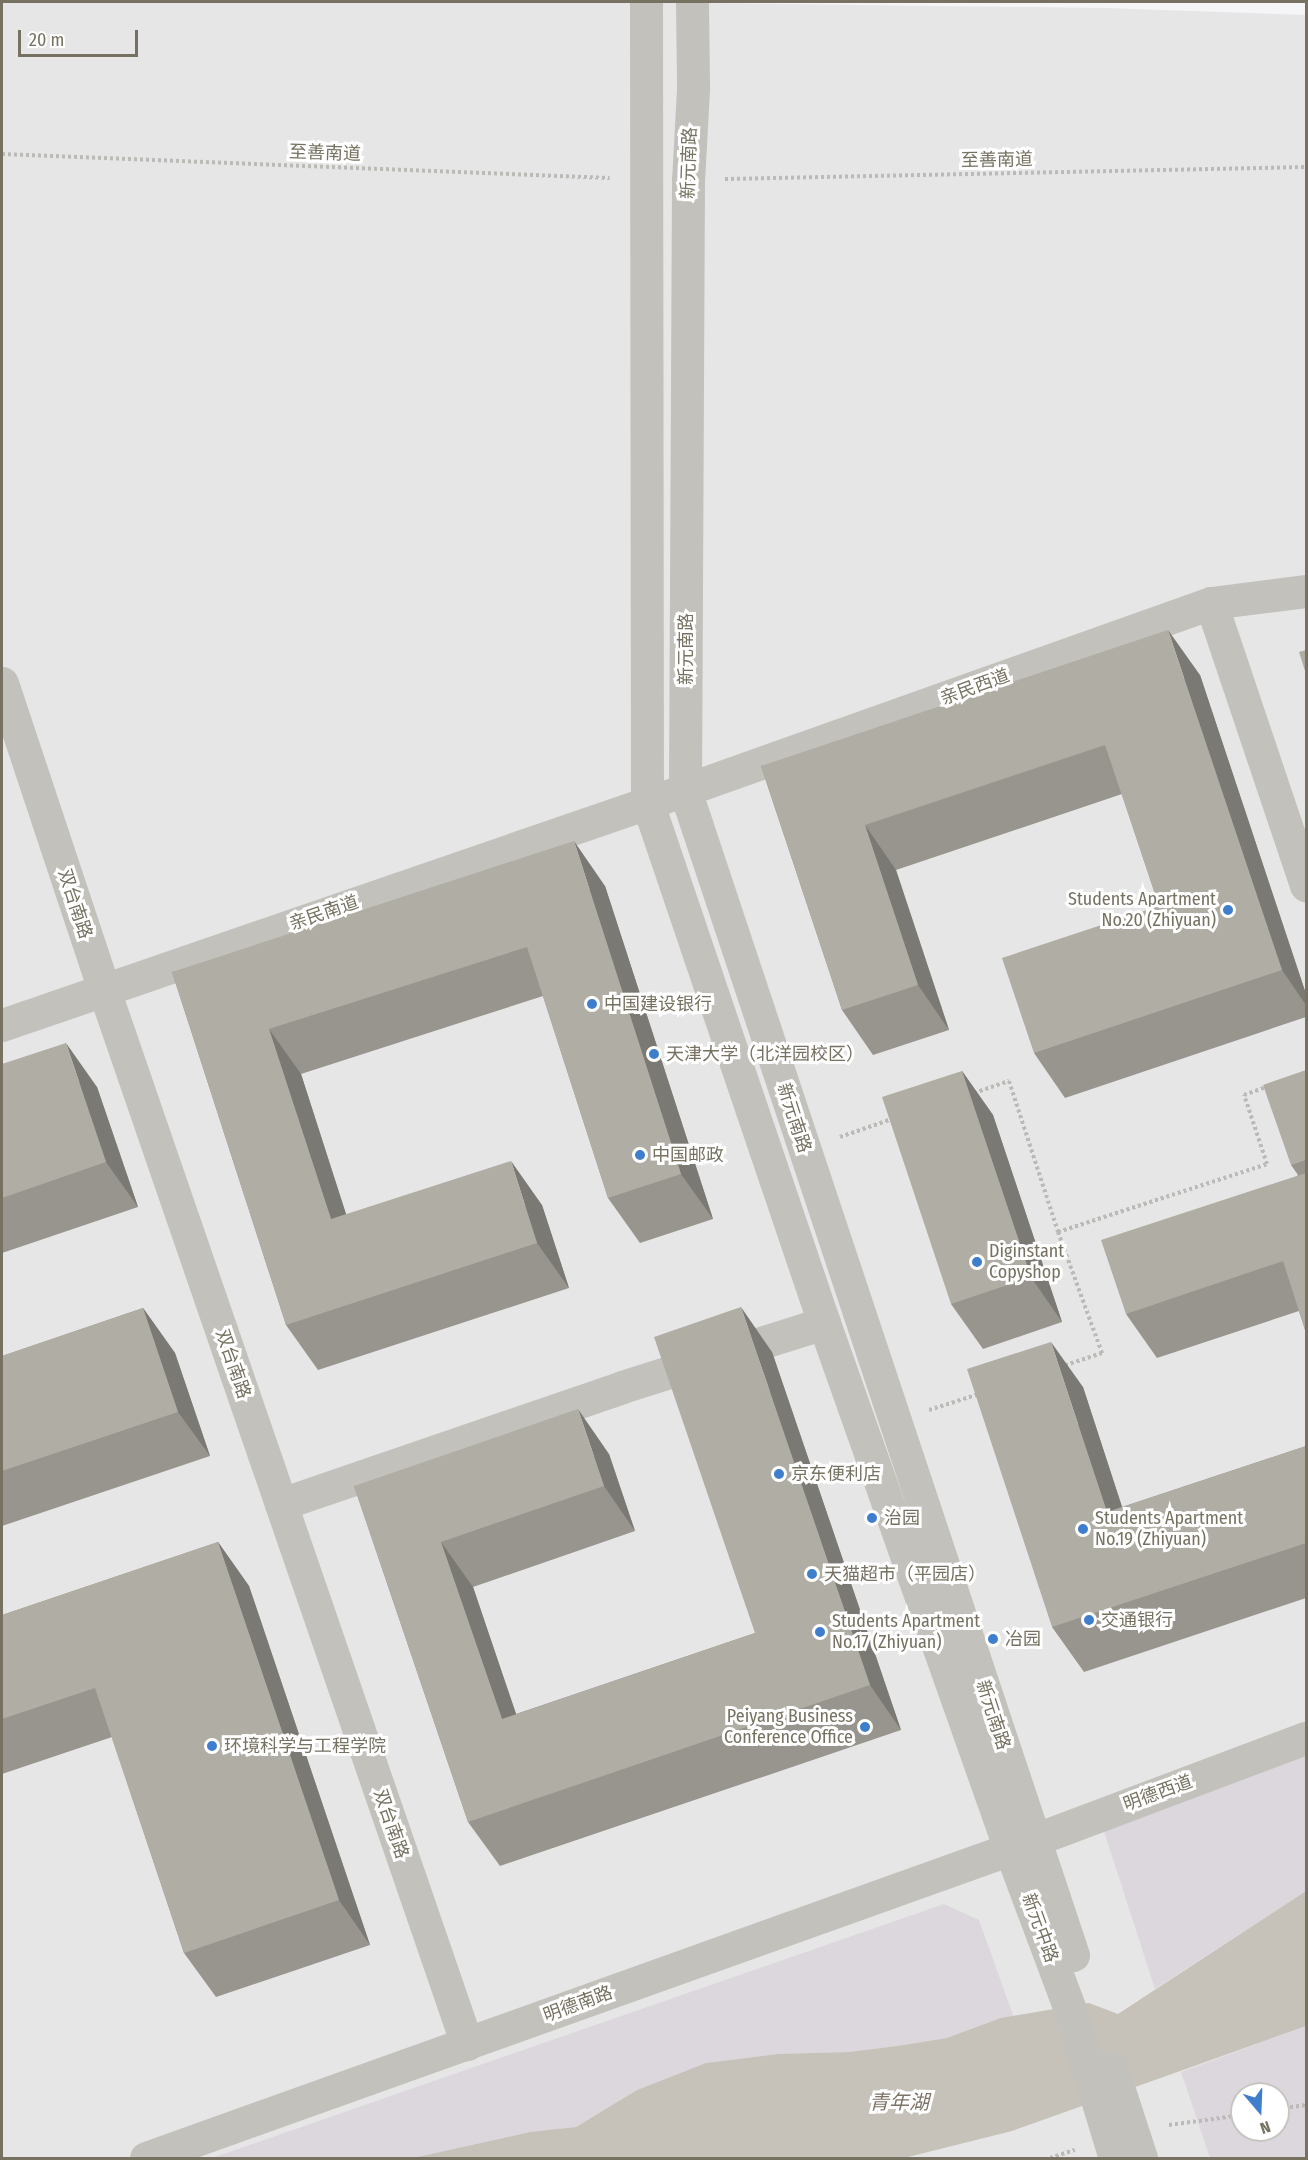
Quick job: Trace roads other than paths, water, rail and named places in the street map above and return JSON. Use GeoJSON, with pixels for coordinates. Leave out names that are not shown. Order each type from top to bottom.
{"type":"FeatureCollection","features":[{"type":"Feature","properties":{"kind":"street","name":"新元南路"},"geometry":{"type":"LineString","coordinates":[[646,2],[647,801],[824,1323],[1022,1844]]}},
{"type":"Feature","properties":{"kind":"street","name":"新元南路"},"geometry":{"type":"LineString","coordinates":[[692,2],[693,89],[688,180],[685,790],[895,1421],[1022,1844]]}},
{"type":"Feature","properties":{"kind":"street","name":"亲民西道"},"geometry":{"type":"LineString","coordinates":[[647,801],[685,790],[1211,603],[1306,591]]}},
{"type":"Feature","properties":{"kind":"street"},"geometry":{"type":"LineString","coordinates":[[1211,603],[1306,885]]}},
{"type":"Feature","properties":{"kind":"street","name":"双台南路"},"geometry":{"type":"LineString","coordinates":[[2,683],[104,990],[467,2044]]}},
{"type":"Feature","properties":{"kind":"street","name":"亲民南道"},"geometry":{"type":"LineString","coordinates":[[2,1025],[647,801]]}},
{"type":"Feature","properties":{"kind":"street"},"geometry":{"type":"LineString","coordinates":[[281,1504],[622,1388],[824,1323]]}},
{"type":"Feature","properties":{"kind":"street","name":"明德西道"},"geometry":{"type":"LineString","coordinates":[[1022,1844],[1306,1738]]}},
{"type":"Feature","properties":{"kind":"street","name":"新元中路"},"geometry":{"type":"LineString","coordinates":[[1022,1844],[1109,2094]]}},
{"type":"Feature","properties":{"kind":"street","name":"明德南路"},"geometry":{"type":"LineString","coordinates":[[146,2158],[1022,1844]]}},
{"type":"Feature","properties":{"kind":"street"},"geometry":{"type":"LineString","coordinates":[[1109,2094],[1116,2158]]}},
{"type":"Feature","properties":{"kind":"street"},"geometry":{"type":"LineString","coordinates":[[1109,2094],[1141,2158]]}},
{"type":"Feature","properties":{"kind":"water","name":"青年湖"},"geometry":{"type":"Polygon","coordinates":[[[1306,1891],[1306,2026],[1012,2131],[904,2158],[413,2158],[530,2132],[576,2127],[637,2090],[706,2063],[778,2054],[849,2052],[897,2046],[947,2038],[1001,2018],[1089,2003],[1118,2014],[1306,1891]]]}},
{"type":"Feature","properties":{"kind":"place","name":"Students Apartment No.20 (Zhiyuan)"},"geometry":{"type":"Point","coordinates":[1228,910]}},
{"type":"Feature","properties":{"kind":"place","name":"中国建设银行"},"geometry":{"type":"Point","coordinates":[592,1004]}},
{"type":"Feature","properties":{"kind":"place","name":"天津大学（北洋园校区）"},"geometry":{"type":"Point","coordinates":[654,1054]}},
{"type":"Feature","properties":{"kind":"place","name":"中国邮政"},"geometry":{"type":"Point","coordinates":[640,1155]}},
{"type":"Feature","properties":{"kind":"place","name":"Diginstant Copyshop"},"geometry":{"type":"Point","coordinates":[977,1262]}},
{"type":"Feature","properties":{"kind":"place","name":"京东便利店"},"geometry":{"type":"Point","coordinates":[779,1474]}},
{"type":"Feature","properties":{"kind":"place","name":"治园"},"geometry":{"type":"Point","coordinates":[872,1518]}},
{"type":"Feature","properties":{"kind":"place","name":"Students Apartment No.19 (Zhiyuan)"},"geometry":{"type":"Point","coordinates":[1083,1529]}},
{"type":"Feature","properties":{"kind":"place","name":"天猫超市（平园店）"},"geometry":{"type":"Point","coordinates":[812,1574]}},
{"type":"Feature","properties":{"kind":"place","name":"交通银行"},"geometry":{"type":"Point","coordinates":[1089,1620]}},
{"type":"Feature","properties":{"kind":"place","name":"Students Apartment No.17 (Zhiyuan)"},"geometry":{"type":"Point","coordinates":[820,1632]}},
{"type":"Feature","properties":{"kind":"place","name":"冶园"},"geometry":{"type":"Point","coordinates":[993,1639]}},
{"type":"Feature","properties":{"kind":"place","name":"Peiyang Business Conference Office"},"geometry":{"type":"Point","coordinates":[865,1727]}},
{"type":"Feature","properties":{"kind":"place","name":"环境科学与工程学院"},"geometry":{"type":"Point","coordinates":[212,1746]}}]}
